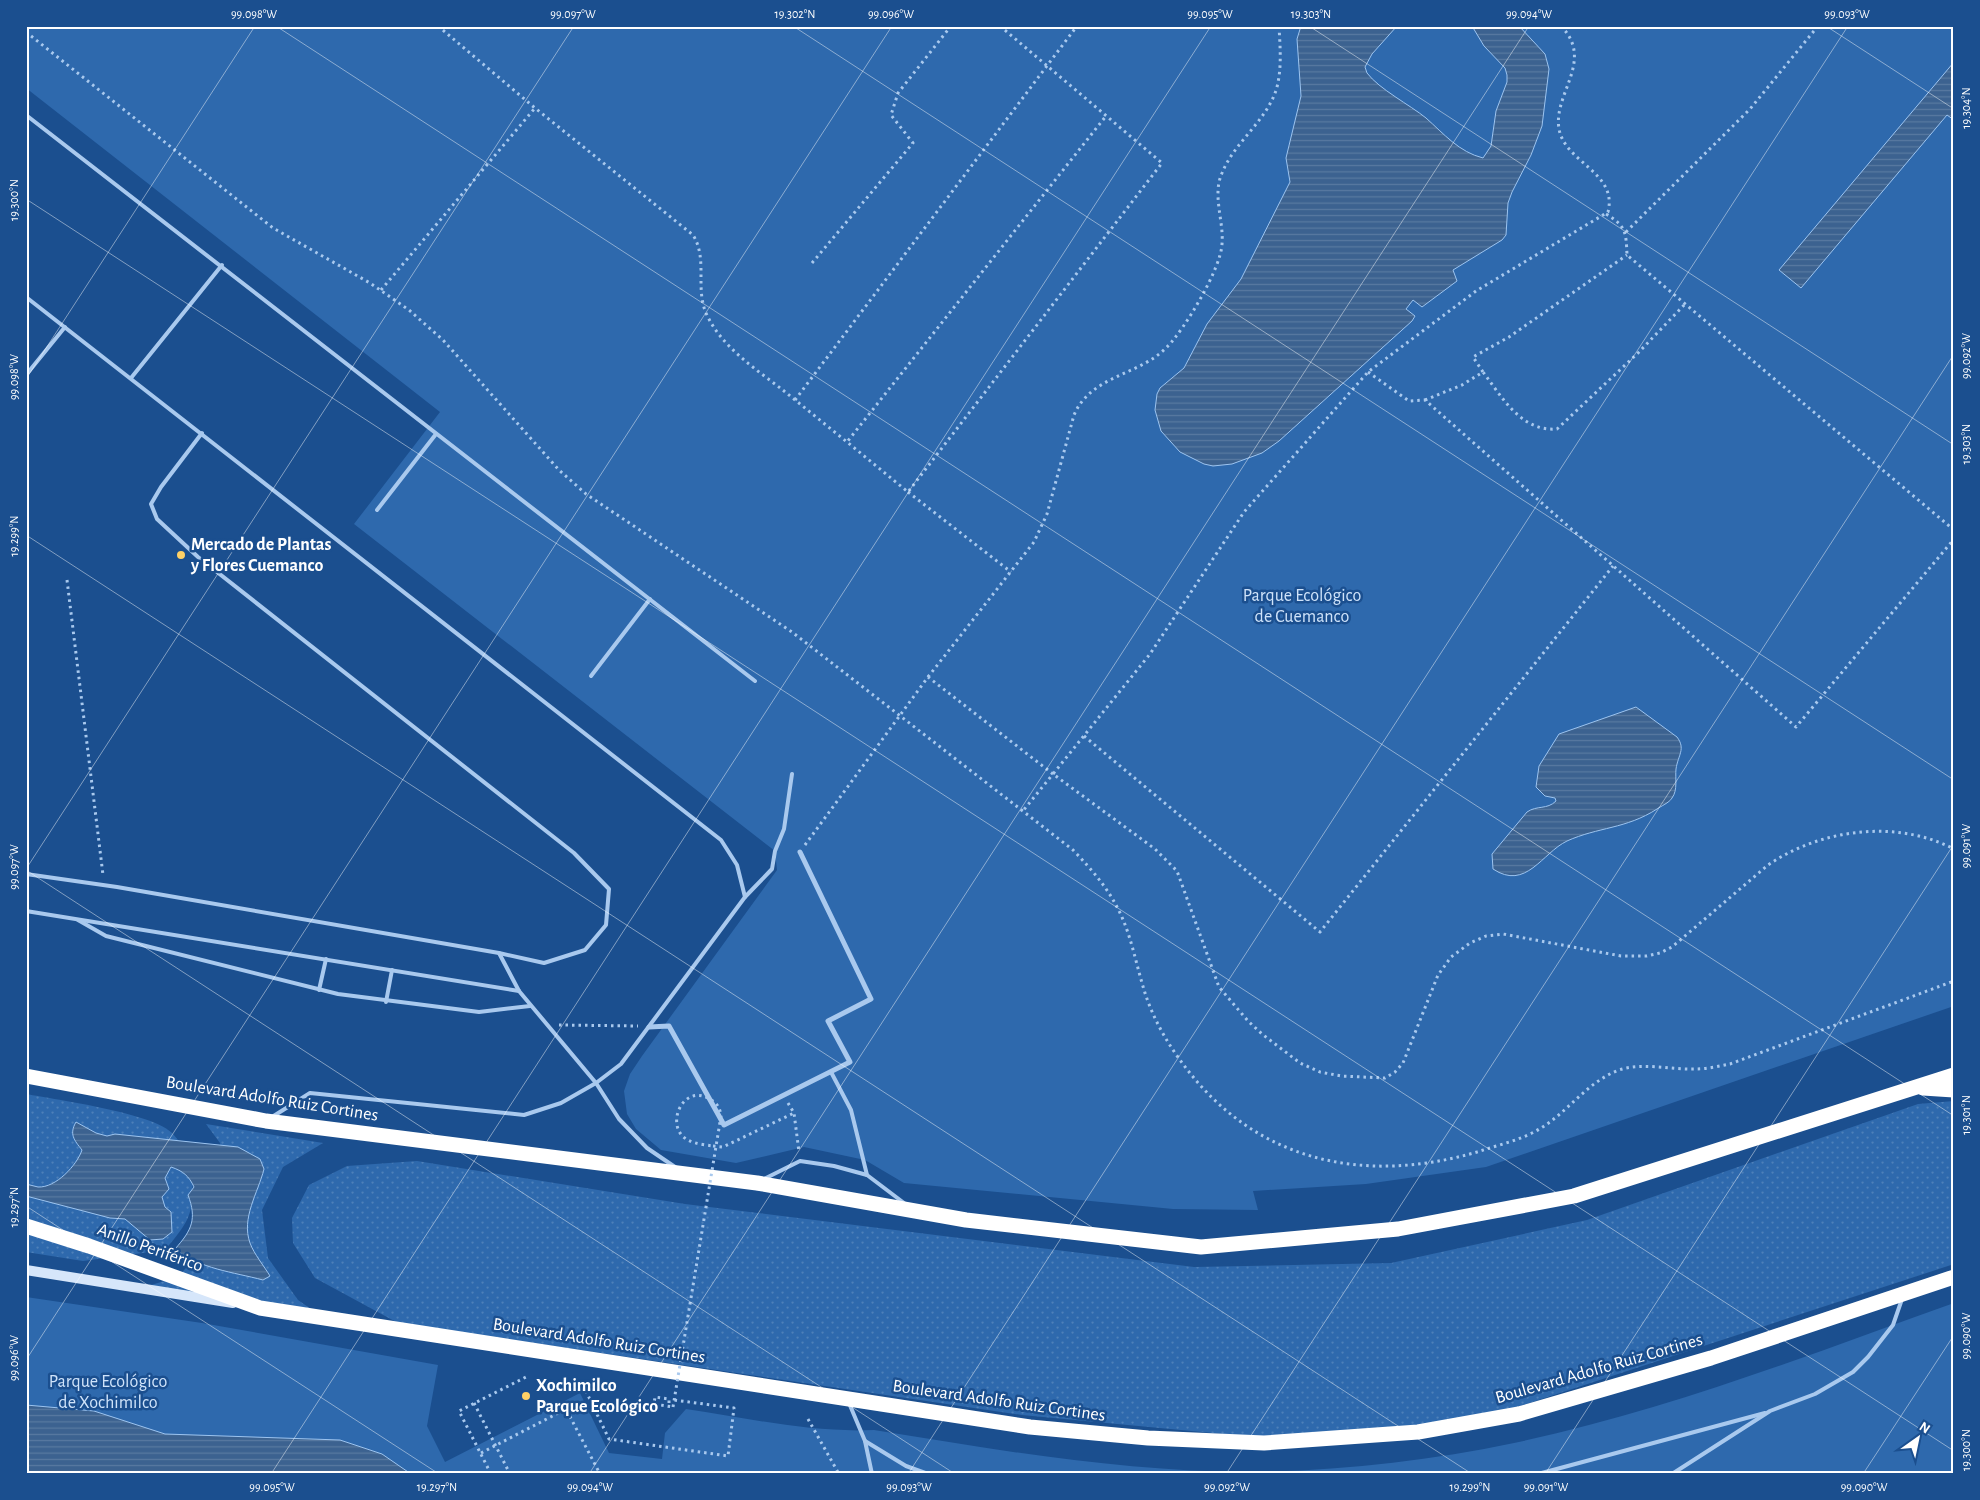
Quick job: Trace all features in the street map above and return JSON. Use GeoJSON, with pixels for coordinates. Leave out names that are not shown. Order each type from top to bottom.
{"type":"FeatureCollection","features":[{"type":"Feature","properties":{"kind":"highway","name":"Boulevard Adolfo Ruiz Cortines"},"geometry":{"type":"LineString","coordinates":[[26,1076],[266,1121],[757,1183],[966,1220],[1201,1247],[1398,1229],[1574,1196],[1954,1075]]}},
{"type":"Feature","properties":{"kind":"highway"},"geometry":{"type":"LineString","coordinates":[[1915,1088],[1954,1090]]}},
{"type":"Feature","properties":{"kind":"highway","name":"Anillo Periférico"},"geometry":{"type":"LineString","coordinates":[[26,1226],[89,1246],[260,1308]]}},
{"type":"Feature","properties":{"kind":"highway","name":"Boulevard Adolfo Ruiz Cortines"},"geometry":{"type":"LineString","coordinates":[[260,1308],[1030,1427],[1148,1438],[1264,1443],[1418,1432],[1519,1414],[1711,1358],[1954,1277]]}},
{"type":"Feature","properties":{"kind":"main road","name":"Boulevard Adolfo Ruiz Cortines"},"geometry":{"type":"LineString","coordinates":[[26,1270],[260,1308]]}},
{"type":"Feature","properties":{"kind":"street"},"geometry":{"type":"LineString","coordinates":[[649,1027],[669,1026],[724,1125],[850,1062],[828,1022],[872,998],[800,852]]}},
{"type":"Feature","properties":{"kind":"lane"},"geometry":{"type":"LineString","coordinates":[[26,115],[222,265],[436,434],[755,680]]}},
{"type":"Feature","properties":{"kind":"lane"},"geometry":{"type":"LineString","coordinates":[[131,378],[222,265]]}},
{"type":"Feature","properties":{"kind":"lane"},"geometry":{"type":"LineString","coordinates":[[26,297],[721,840],[737,865],[745,897]]}},
{"type":"Feature","properties":{"kind":"lane"},"geometry":{"type":"LineString","coordinates":[[26,376],[65,327]]}},
{"type":"Feature","properties":{"kind":"lane"},"geometry":{"type":"LineString","coordinates":[[26,874],[498,953],[544,963],[585,950],[606,925],[609,889],[574,853],[198,557],[158,519],[151,504],[161,487],[202,433]]}},
{"type":"Feature","properties":{"kind":"lane"},"geometry":{"type":"LineString","coordinates":[[377,510],[436,434]]}},
{"type":"Feature","properties":{"kind":"lane"},"geometry":{"type":"LineString","coordinates":[[591,676],[650,600]]}},
{"type":"Feature","properties":{"kind":"lane"},"geometry":{"type":"LineString","coordinates":[[266,1121],[310,1093],[524,1115],[561,1103],[596,1083],[621,1064],[745,897],[772,869],[775,851],[784,829],[792,774]]}},
{"type":"Feature","properties":{"kind":"lane"},"geometry":{"type":"LineString","coordinates":[[26,911],[519,991]]}},
{"type":"Feature","properties":{"kind":"lane"},"geometry":{"type":"LineString","coordinates":[[76,919],[106,936],[319,990],[386,1002],[479,1012],[530,1006]]}},
{"type":"Feature","properties":{"kind":"lane"},"geometry":{"type":"LineString","coordinates":[[498,953],[519,991],[596,1083],[619,1120],[647,1148],[686,1174]]}},
{"type":"Feature","properties":{"kind":"lane"},"geometry":{"type":"LineString","coordinates":[[319,990],[326,959]]}},
{"type":"Feature","properties":{"kind":"lane"},"geometry":{"type":"LineString","coordinates":[[386,1002],[392,970]]}},
{"type":"Feature","properties":{"kind":"lane"},"geometry":{"type":"LineString","coordinates":[[831,1072],[851,1110],[867,1175]]}},
{"type":"Feature","properties":{"kind":"lane"},"geometry":{"type":"LineString","coordinates":[[757,1183],[800,1161],[834,1166],[867,1175],[914,1210]]}},
{"type":"Feature","properties":{"kind":"lane"},"geometry":{"type":"LineString","coordinates":[[1538,1474],[1770,1411],[1814,1394],[1853,1372],[1868,1357],[1893,1325],[1903,1295]]}},
{"type":"Feature","properties":{"kind":"lane"},"geometry":{"type":"LineString","coordinates":[[848,1399],[859,1431],[865,1441],[872,1474]]}},
{"type":"Feature","properties":{"kind":"lane"},"geometry":{"type":"LineString","coordinates":[[1672,1474],[1770,1411]]}},
{"type":"Feature","properties":{"kind":"lane"},"geometry":{"type":"LineString","coordinates":[[865,1441],[906,1466],[928,1474]]}},
{"type":"Feature","properties":{"kind":"path"},"geometry":{"type":"LineString","coordinates":[[438,26],[535,108],[693,235],[700,246],[702,300],[714,326],[737,355],[1010,572]]}},
{"type":"Feature","properties":{"kind":"path"},"geometry":{"type":"LineString","coordinates":[[812,263],[913,143],[891,115],[898,93],[951,26]]}},
{"type":"Feature","properties":{"kind":"path"},"geometry":{"type":"LineString","coordinates":[[908,492],[1162,163],[1000,26]]}},
{"type":"Feature","properties":{"kind":"path"},"geometry":{"type":"LineString","coordinates":[[795,400],[1077,26]]}},
{"type":"Feature","properties":{"kind":"path"},"geometry":{"type":"LineString","coordinates":[[800,852],[928,676],[1034,542],[1047,514],[1077,407],[1095,387],[1134,370],[1167,347],[1194,309],[1219,260],[1222,246],[1218,186],[1228,162],[1271,103],[1277,87],[1280,68],[1279,26]]}},
{"type":"Feature","properties":{"kind":"path"},"geometry":{"type":"LineString","coordinates":[[1022,812],[1150,654],[1244,512],[1368,372],[1476,290],[1606,214],[1610,202],[1601,179],[1574,154],[1559,130],[1560,113],[1575,66],[1574,50],[1561,26]]}},
{"type":"Feature","properties":{"kind":"path"},"geometry":{"type":"LineString","coordinates":[[1626,232],[1750,109],[1818,26]]}},
{"type":"Feature","properties":{"kind":"path"},"geometry":{"type":"LineString","coordinates":[[26,32],[273,228],[381,290],[409,310],[443,340],[559,470],[586,494],[792,632],[1073,850],[1102,880],[1122,916],[1146,996],[1160,1030],[1183,1065],[1219,1106],[1246,1127],[1281,1146],[1315,1159],[1371,1166],[1417,1166],[1458,1157],[1512,1141],[1540,1129],[1567,1108],[1587,1088],[1604,1076],[1622,1069],[1643,1067],[1696,1069],[1730,1064],[1954,981]]}},
{"type":"Feature","properties":{"kind":"path"},"geometry":{"type":"LineString","coordinates":[[381,290],[535,108]]}},
{"type":"Feature","properties":{"kind":"path"},"geometry":{"type":"LineString","coordinates":[[847,442],[1106,116]]}},
{"type":"Feature","properties":{"kind":"path"},"geometry":{"type":"LineString","coordinates":[[1606,214],[1618,220],[1626,232],[1627,254],[1954,530]]}},
{"type":"Feature","properties":{"kind":"path"},"geometry":{"type":"LineString","coordinates":[[1627,254],[1510,337],[1473,357],[1515,414],[1541,427],[1557,429],[1639,352],[1686,303]]}},
{"type":"Feature","properties":{"kind":"path"},"geometry":{"type":"LineString","coordinates":[[1368,372],[1408,401],[1425,400],[1462,385],[1483,372]]}},
{"type":"Feature","properties":{"kind":"path"},"geometry":{"type":"LineString","coordinates":[[1425,400],[1796,727],[1954,539]]}},
{"type":"Feature","properties":{"kind":"path"},"geometry":{"type":"LineString","coordinates":[[1084,736],[1320,932],[1613,566]]}},
{"type":"Feature","properties":{"kind":"path"},"geometry":{"type":"LineString","coordinates":[[67,580],[104,886]]}},
{"type":"Feature","properties":{"kind":"path"},"geometry":{"type":"LineString","coordinates":[[928,676],[1053,774],[1155,849],[1177,871],[1220,987],[1248,1021],[1300,1062],[1320,1072],[1364,1079],[1385,1078],[1395,1072],[1403,1064],[1438,975],[1455,953],[1477,940],[1503,934],[1621,956],[1647,956],[1672,947],[1768,865],[1814,842],[1850,833],[1889,832],[1928,839],[1954,849]]}},
{"type":"Feature","properties":{"kind":"path"},"geometry":{"type":"LineString","coordinates":[[546,1025],[649,1027]]}},
{"type":"Feature","properties":{"kind":"path"},"geometry":{"type":"LineString","coordinates":[[583,1385],[610,1439],[728,1456],[734,1408],[671,1401],[655,1397],[654,1404],[673,1407],[671,1401],[721,1116],[720,1108],[714,1100],[704,1095],[694,1095],[684,1100],[678,1111],[676,1125],[681,1136],[690,1142],[713,1146],[723,1147],[794,1113]]}},
{"type":"Feature","properties":{"kind":"path"},"geometry":{"type":"LineString","coordinates":[[785,1096],[794,1113],[800,1161]]}},
{"type":"Feature","properties":{"kind":"path"},"geometry":{"type":"LineString","coordinates":[[491,1474],[459,1410],[528,1376]]}},
{"type":"Feature","properties":{"kind":"path"},"geometry":{"type":"LineString","coordinates":[[474,1403],[510,1474]]}},
{"type":"Feature","properties":{"kind":"path"},"geometry":{"type":"LineString","coordinates":[[481,1453],[566,1409],[600,1474]]}},
{"type":"Feature","properties":{"kind":"path"},"geometry":{"type":"LineString","coordinates":[[808,1419],[839,1474]]}},
{"type":"Feature","properties":{"kind":"green space","name":"Parque Ecológico de Cuemanco"},"geometry":{"type":"Polygon","coordinates":[[[26,26],[1954,26],[1954,1006],[1486,1167],[1366,1184],[1253,1191],[1258,1210],[1173,1209],[904,1183],[865,1160],[804,1147],[736,1163],[661,1150],[636,1129],[627,1114],[624,1091],[630,1074],[777,870],[775,851],[354,524],[440,412],[26,88],[26,26]]]}},
{"type":"Feature","properties":{"kind":"green space"},"geometry":{"type":"Polygon","coordinates":[[[26,1094],[127,1114],[163,1126],[173,1134],[184,1149],[188,1160],[193,1191],[188,1218],[165,1250],[83,1261],[26,1252],[26,1094]]]}},
{"type":"Feature","properties":{"kind":"green space"},"geometry":{"type":"Polygon","coordinates":[[[1954,1101],[1954,1264],[1505,1411],[1407,1427],[1255,1437],[1022,1415],[398,1323],[315,1278],[293,1243],[292,1218],[309,1185],[347,1166],[417,1161],[685,1204],[1194,1267],[1391,1263],[1587,1220],[1918,1104],[1954,1101]]]}},
{"type":"Feature","properties":{"kind":"green space"},"geometry":{"type":"Polygon","coordinates":[[[206,1124],[323,1143],[283,1167],[262,1210],[268,1258],[298,1300],[321,1316],[141,1288],[178,1277],[216,1234],[227,1187],[220,1143],[206,1124]]]}},
{"type":"Feature","properties":{"kind":"green space","name":"Parque Ecológico de Xochimilco"},"geometry":{"type":"Polygon","coordinates":[[[26,1297],[202,1323],[438,1365],[427,1426],[445,1462],[580,1393],[609,1453],[662,1459],[665,1433],[686,1409],[803,1427],[874,1430],[1014,1452],[1108,1464],[1202,1471],[1250,1472],[1316,1470],[1416,1460],[1514,1443],[1570,1430],[1626,1415],[1791,1362],[1954,1303],[1954,1474],[26,1474],[26,1297]]]}},
{"type":"Feature","properties":{"kind":"shaded area"},"geometry":{"type":"Polygon","coordinates":[[[1301,26],[1397,26],[1372,54],[1365,67],[1367,73],[1387,91],[1426,118],[1459,147],[1483,158],[1491,146],[1496,111],[1507,82],[1507,75],[1505,68],[1484,46],[1472,26],[1519,26],[1545,54],[1549,69],[1542,126],[1531,155],[1508,203],[1506,235],[1502,240],[1453,270],[1457,281],[1422,307],[1413,300],[1406,309],[1415,316],[1412,321],[1279,441],[1262,453],[1232,464],[1213,466],[1204,464],[1180,452],[1161,431],[1155,410],[1157,394],[1160,388],[1184,368],[1207,324],[1241,279],[1290,182],[1286,158],[1301,96],[1297,39],[1301,26]]]}},
{"type":"Feature","properties":{"kind":"shaded area"},"geometry":{"type":"Polygon","coordinates":[[[1954,62],[1954,120],[1947,115],[1801,288],[1779,270],[1954,62]]]}},
{"type":"Feature","properties":{"kind":"shaded area"},"geometry":{"type":"Polygon","coordinates":[[[1636,707],[1680,741],[1681,749],[1676,769],[1676,788],[1671,800],[1646,816],[1567,841],[1524,873],[1515,876],[1505,875],[1493,869],[1492,854],[1527,812],[1549,806],[1556,801],[1555,798],[1545,796],[1536,787],[1539,766],[1559,734],[1636,707]]]}},
{"type":"Feature","properties":{"kind":"shaded area"},"geometry":{"type":"Polygon","coordinates":[[[76,1122],[96,1133],[107,1136],[115,1134],[238,1147],[260,1159],[264,1169],[251,1206],[248,1234],[254,1251],[270,1276],[263,1280],[217,1269],[195,1261],[175,1249],[189,1230],[191,1224],[192,1211],[188,1195],[194,1187],[185,1174],[171,1167],[165,1178],[169,1189],[162,1197],[165,1207],[171,1212],[172,1232],[163,1239],[150,1240],[125,1219],[110,1218],[26,1196],[26,1184],[38,1187],[52,1184],[71,1169],[76,1162],[82,1150],[73,1137],[76,1122]]]}},
{"type":"Feature","properties":{"kind":"shaded area"},"geometry":{"type":"Polygon","coordinates":[[[26,1405],[94,1411],[165,1434],[340,1440],[382,1454],[411,1474],[26,1474],[26,1405]]]}},
{"type":"Feature","properties":{"kind":"place","name":"Mercado de Plantas y Flores Cuemanco"},"geometry":{"type":"Point","coordinates":[181,555]}},
{"type":"Feature","properties":{"kind":"place","name":"Xochimilco Parque Ecológico"},"geometry":{"type":"Point","coordinates":[526,1396]}}]}
